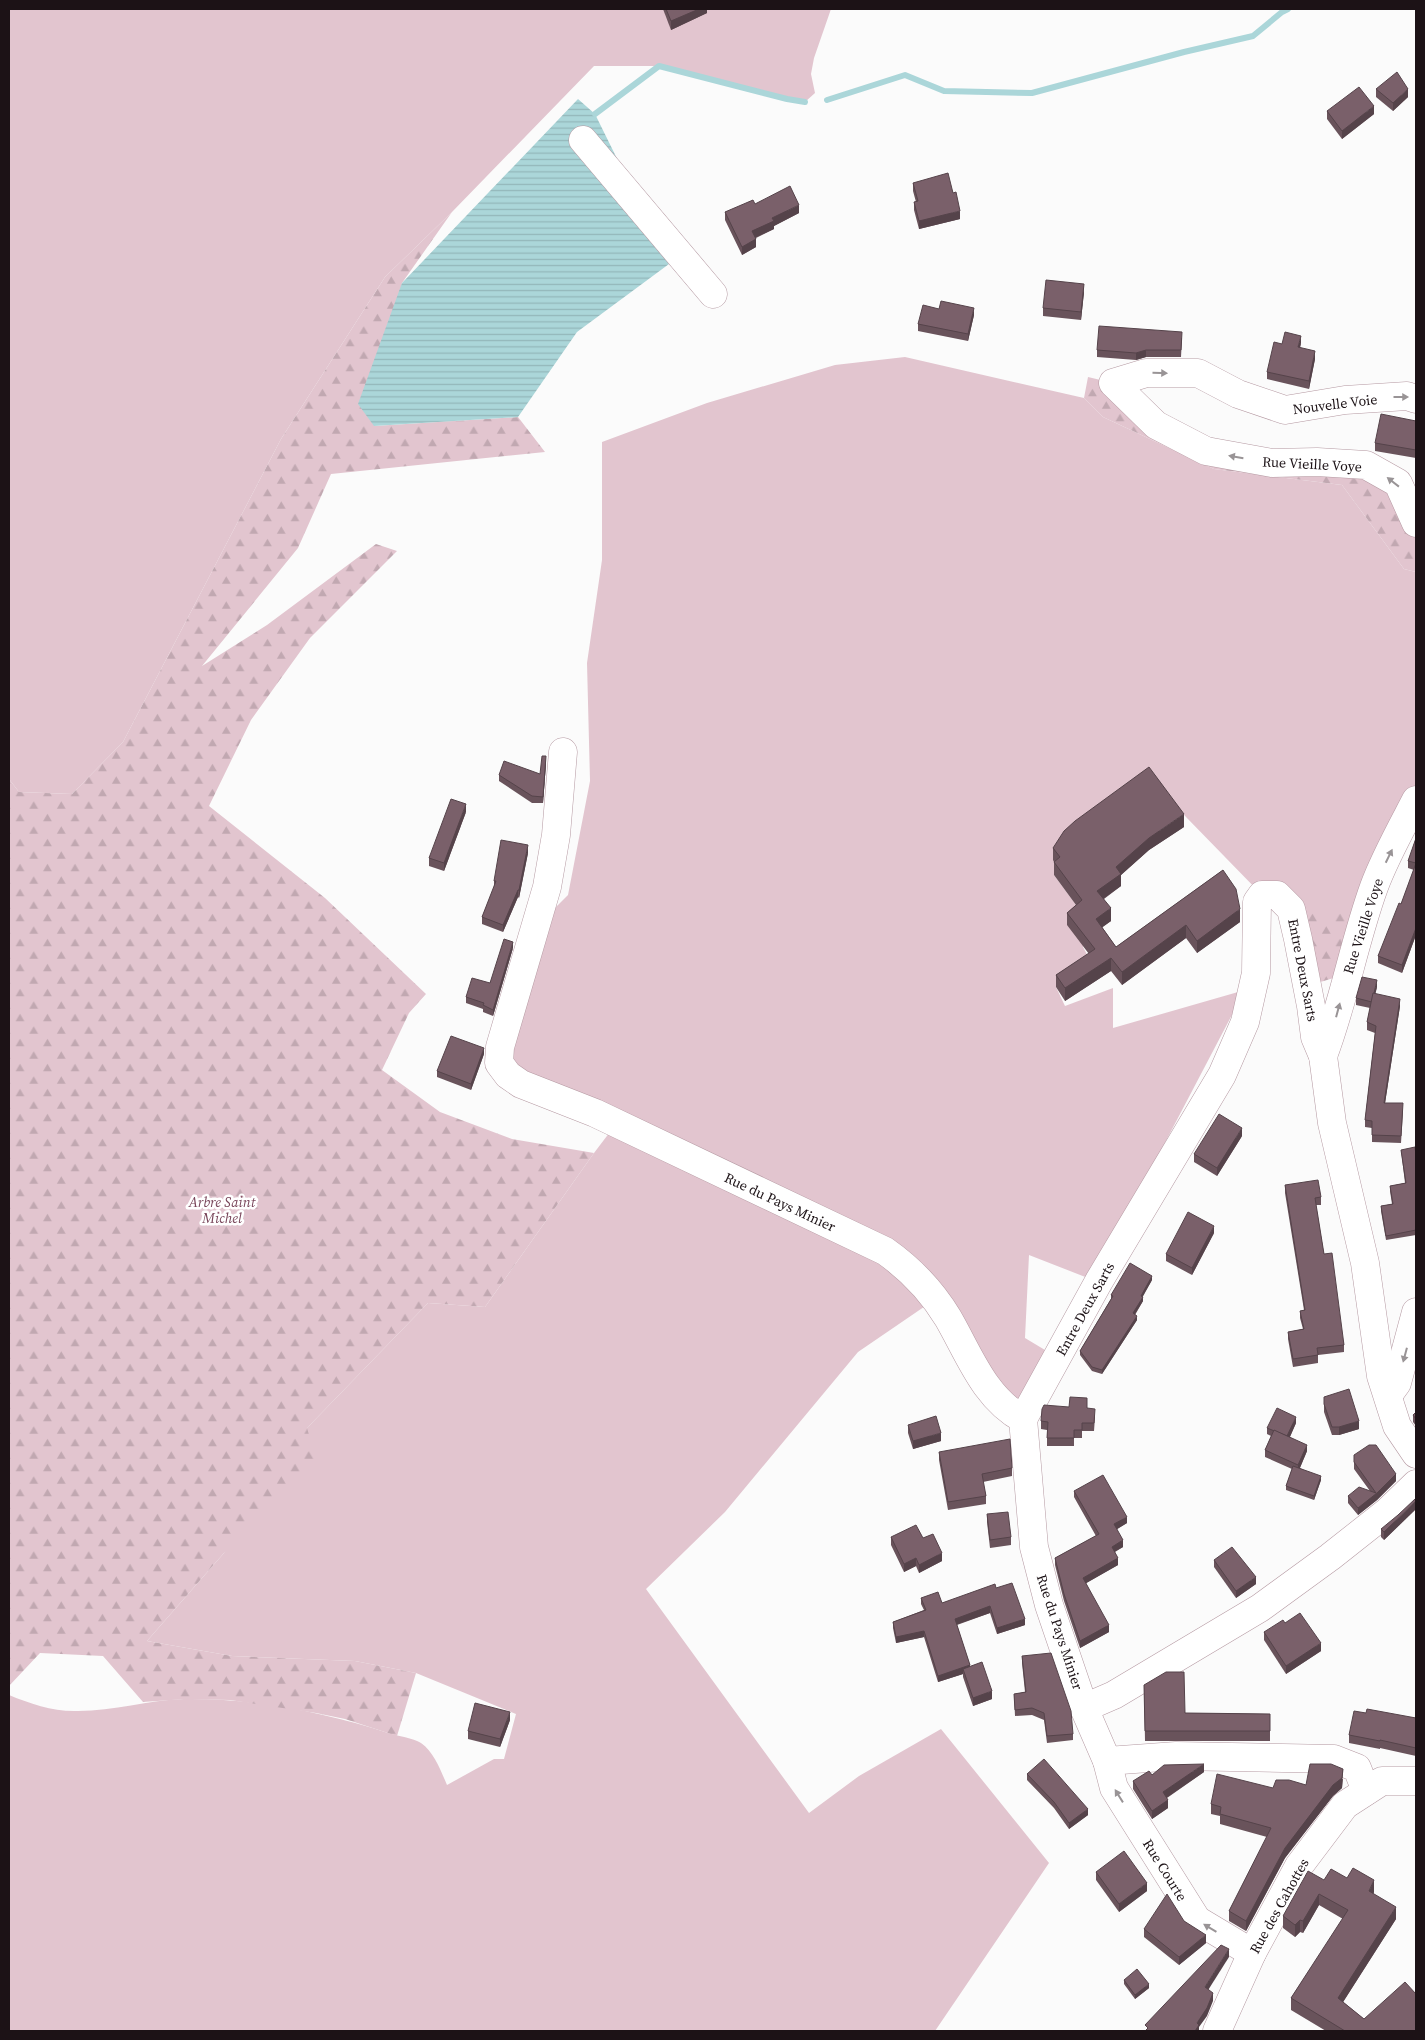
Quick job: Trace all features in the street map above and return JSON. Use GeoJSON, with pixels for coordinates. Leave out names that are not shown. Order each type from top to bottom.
{"type":"FeatureCollection","features":[{"type":"Feature","properties":{"kind":"street"},"geometry":{"type":"LineString","coordinates":[[583,140],[713,294]]}},
{"type":"Feature","properties":{"kind":"street","name":"Nouvelle Voie"},"geometry":{"type":"LineString","coordinates":[[1113,383],[1146,373],[1198,372],[1238,394],[1285,410],[1345,400],[1407,396],[1416,399]]}},
{"type":"Feature","properties":{"kind":"street","name":"Rue Vieille Voye"},"geometry":{"type":"LineString","coordinates":[[1113,383],[1156,425],[1206,451],[1272,464],[1317,462],[1366,465],[1398,483],[1416,523]]}},
{"type":"Feature","properties":{"kind":"street","name":"Rue du Pays Minier"},"geometry":{"type":"LineString","coordinates":[[563,752],[556,835],[547,887],[500,1047],[499,1063],[508,1075],[521,1084],[595,1113],[885,1251],[908,1268],[933,1296],[987,1388],[1009,1411],[1023,1419],[1034,1547],[1048,1605],[1084,1708],[1107,1761]]}},
{"type":"Feature","properties":{"kind":"street","name":"Rue Vieille Voye"},"geometry":{"type":"LineString","coordinates":[[1323,1056],[1332,1033],[1347,974],[1374,885],[1416,800]]}},
{"type":"Feature","properties":{"kind":"street","name":"Entre Deux Sarts"},"geometry":{"type":"LineString","coordinates":[[1023,1419],[1099,1281],[1222,1076],[1245,1022],[1256,973],[1257,902],[1262,895],[1277,895],[1291,909],[1312,1006],[1316,1037],[1323,1056],[1332,1123],[1365,1263],[1381,1376],[1397,1426],[1416,1454]]}},
{"type":"Feature","properties":{"kind":"street"},"geometry":{"type":"LineString","coordinates":[[1388,1394],[1397,1383],[1416,1312]]}},
{"type":"Feature","properties":{"kind":"street","name":"Rue du Pays Minier"},"geometry":{"type":"LineString","coordinates":[[1084,1708],[1114,1695],[1260,1608],[1338,1552],[1387,1512],[1416,1484]]}},
{"type":"Feature","properties":{"kind":"street"},"geometry":{"type":"LineString","coordinates":[[1107,1761],[1176,1756],[1334,1760],[1357,1768],[1366,1791]]}},
{"type":"Feature","properties":{"kind":"street","name":"Rue Courte"},"geometry":{"type":"LineString","coordinates":[[1107,1761],[1114,1788],[1197,1920],[1252,1953]]}},
{"type":"Feature","properties":{"kind":"street","name":"Rue des Cahottes"},"geometry":{"type":"LineString","coordinates":[[1217,2031],[1252,1953],[1299,1866],[1345,1805],[1382,1781],[1416,1781]]}},
{"type":"Feature","properties":{"kind":"green space"},"geometry":{"type":"Polygon","coordinates":[[[9,9],[831,9],[814,58],[811,74],[815,93],[805,102],[659,66],[594,66],[452,212],[385,277],[281,439],[123,742],[72,794],[19,792],[9,779],[9,9]]]}},
{"type":"Feature","properties":{"kind":"green space","name":"Arbre Saint Michel"},"geometry":{"type":"Polygon","coordinates":[[[452,212],[402,283],[374,426],[518,417],[545,452],[331,474],[298,548],[202,666],[267,625],[376,544],[397,551],[310,638],[251,720],[209,806],[325,898],[426,994],[409,1013],[382,1070],[440,1112],[512,1139],[594,1153],[485,1307],[428,1303],[307,1428],[317,1462],[224,1553],[147,1641],[232,1656],[355,1661],[416,1673],[397,1736],[345,1719],[230,1700],[186,1699],[143,1702],[103,1656],[40,1653],[9,1686],[9,779],[19,792],[72,794],[123,742],[281,439],[385,277],[452,212]]]}},
{"type":"Feature","properties":{"kind":"green space"},"geometry":{"type":"Polygon","coordinates":[[[905,357],[1084,398],[1103,417],[1214,469],[1342,485],[1404,569],[1416,572],[1416,800],[1367,909],[1291,909],[1262,895],[1149,779],[1054,875],[1082,913],[1083,947],[1092,964],[1056,987],[1065,1006],[1113,988],[1113,1028],[1245,990],[1093,1280],[1029,1255],[1025,1338],[1050,1353],[1027,1403],[1010,1404],[937,1298],[858,1352],[725,1512],[646,1589],[809,1813],[859,1776],[941,1729],[1049,1863],[935,2031],[9,2031],[9,1695],[43,1707],[69,1711],[91,1711],[157,1701],[210,1699],[262,1704],[313,1713],[418,1741],[426,1747],[433,1757],[447,1785],[494,1759],[504,1759],[516,1714],[416,1673],[355,1661],[232,1656],[147,1641],[224,1553],[307,1428],[428,1303],[485,1307],[616,1124],[508,1075],[536,927],[568,895],[590,781],[587,663],[602,560],[602,442],[707,403],[835,365],[905,357]]]}},
{"type":"Feature","properties":{"kind":"green space"},"geometry":{"type":"Polygon","coordinates":[[[1088,377],[1113,383],[1206,451],[1367,465],[1416,523],[1416,572],[1404,569],[1342,485],[1214,469],[1103,417],[1084,398],[1088,377]]]}},
{"type":"Feature","properties":{"kind":"green space"},"geometry":{"type":"Polygon","coordinates":[[[1291,909],[1367,909],[1347,974],[1307,986],[1291,909]]]}},
{"type":"Feature","properties":{"kind":"water"},"geometry":{"type":"Polygon","coordinates":[[[578,99],[595,114],[669,264],[577,332],[518,417],[374,426],[358,404],[402,283],[578,99]]]}},
{"type":"Feature","properties":{"kind":"building"},"geometry":{"type":"Polygon","coordinates":[[[666,9],[699,9],[671,21],[666,9]]]}},
{"type":"Feature","properties":{"kind":"building"},"geometry":{"type":"Polygon","coordinates":[[[1397,72],[1408,89],[1393,103],[1376,89],[1397,72]]]}},
{"type":"Feature","properties":{"kind":"building"},"geometry":{"type":"Polygon","coordinates":[[[1359,87],[1374,106],[1342,131],[1327,111],[1359,87]]]}},
{"type":"Feature","properties":{"kind":"building"},"geometry":{"type":"Polygon","coordinates":[[[948,173],[953,193],[956,192],[960,211],[919,221],[914,202],[918,201],[913,183],[948,173]]]}},
{"type":"Feature","properties":{"kind":"building"},"geometry":{"type":"Polygon","coordinates":[[[790,186],[799,205],[772,218],[774,221],[752,231],[756,239],[742,247],[725,212],[753,200],[755,204],[790,186]]]}},
{"type":"Feature","properties":{"kind":"building"},"geometry":{"type":"Polygon","coordinates":[[[1046,280],[1084,284],[1081,312],[1043,308],[1046,280]]]}},
{"type":"Feature","properties":{"kind":"building"},"geometry":{"type":"Polygon","coordinates":[[[941,301],[974,308],[968,334],[918,324],[923,305],[939,309],[941,301]]]}},
{"type":"Feature","properties":{"kind":"building"},"geometry":{"type":"Polygon","coordinates":[[[1099,326],[1182,332],[1181,350],[1146,350],[1136,353],[1097,350],[1099,326]]]}},
{"type":"Feature","properties":{"kind":"building"},"geometry":{"type":"Polygon","coordinates":[[[1285,332],[1301,336],[1298,347],[1315,351],[1309,381],[1267,372],[1274,342],[1282,344],[1285,332]]]}},
{"type":"Feature","properties":{"kind":"building"},"geometry":{"type":"Polygon","coordinates":[[[1381,414],[1416,421],[1416,450],[1375,443],[1381,414]]]}},
{"type":"Feature","properties":{"kind":"building"},"geometry":{"type":"Polygon","coordinates":[[[542,756],[546,756],[543,797],[532,796],[499,775],[504,761],[540,774],[542,756]]]}},
{"type":"Feature","properties":{"kind":"building"},"geometry":{"type":"Polygon","coordinates":[[[1149,767],[1184,814],[1149,838],[1116,867],[1121,874],[1097,891],[1111,908],[1096,919],[1116,947],[1223,870],[1236,889],[1240,909],[1197,941],[1186,925],[1122,972],[1111,958],[1065,988],[1056,975],[1095,949],[1067,913],[1082,900],[1054,862],[1060,857],[1053,848],[1064,831],[1075,821],[1149,767]]]}},
{"type":"Feature","properties":{"kind":"building"},"geometry":{"type":"Polygon","coordinates":[[[451,799],[466,804],[444,863],[429,858],[451,799]]]}},
{"type":"Feature","properties":{"kind":"building"},"geometry":{"type":"Polygon","coordinates":[[[1416,838],[1416,863],[1408,861],[1416,838]]]}},
{"type":"Feature","properties":{"kind":"building"},"geometry":{"type":"Polygon","coordinates":[[[501,840],[528,845],[519,890],[503,925],[482,917],[496,881],[494,881],[501,840]]]}},
{"type":"Feature","properties":{"kind":"building"},"geometry":{"type":"Polygon","coordinates":[[[1416,863],[1416,928],[1402,965],[1378,956],[1399,903],[1401,904],[1416,863]]]}},
{"type":"Feature","properties":{"kind":"building"},"geometry":{"type":"Polygon","coordinates":[[[504,939],[513,942],[493,1010],[483,1005],[484,1003],[466,997],[472,978],[490,983],[504,939]]]}},
{"type":"Feature","properties":{"kind":"building"},"geometry":{"type":"Polygon","coordinates":[[[1362,977],[1377,980],[1372,1002],[1356,998],[1362,977]]]}},
{"type":"Feature","properties":{"kind":"building"},"geometry":{"type":"Polygon","coordinates":[[[1373,993],[1400,999],[1384,1103],[1403,1103],[1401,1136],[1372,1135],[1372,1121],[1365,1120],[1376,1026],[1367,1022],[1373,993]]]}},
{"type":"Feature","properties":{"kind":"building"},"geometry":{"type":"Polygon","coordinates":[[[451,1036],[484,1048],[471,1084],[437,1071],[451,1036]]]}},
{"type":"Feature","properties":{"kind":"building"},"geometry":{"type":"Polygon","coordinates":[[[1219,1114],[1242,1128],[1217,1168],[1194,1154],[1219,1114]]]}},
{"type":"Feature","properties":{"kind":"building"},"geometry":{"type":"Polygon","coordinates":[[[1415,1147],[1416,1230],[1386,1236],[1381,1206],[1393,1204],[1390,1186],[1406,1183],[1401,1150],[1415,1147]]]}},
{"type":"Feature","properties":{"kind":"building"},"geometry":{"type":"Polygon","coordinates":[[[1318,1180],[1321,1197],[1315,1198],[1324,1254],[1332,1253],[1344,1345],[1317,1348],[1318,1355],[1293,1359],[1288,1332],[1304,1329],[1300,1311],[1305,1310],[1285,1185],[1318,1180]]]}},
{"type":"Feature","properties":{"kind":"building"},"geometry":{"type":"Polygon","coordinates":[[[1188,1212],[1214,1226],[1192,1268],[1166,1254],[1188,1212]]]}},
{"type":"Feature","properties":{"kind":"building"},"geometry":{"type":"Polygon","coordinates":[[[1130,1263],[1152,1276],[1141,1296],[1143,1297],[1133,1313],[1137,1316],[1102,1370],[1092,1367],[1080,1351],[1113,1296],[1111,1295],[1130,1263]]]}},
{"type":"Feature","properties":{"kind":"building"},"geometry":{"type":"Polygon","coordinates":[[[1349,1389],[1359,1421],[1339,1427],[1332,1427],[1324,1404],[1324,1397],[1349,1389]]]}},
{"type":"Feature","properties":{"kind":"building"},"geometry":{"type":"Polygon","coordinates":[[[1070,1397],[1087,1398],[1087,1408],[1095,1409],[1094,1423],[1082,1423],[1082,1430],[1074,1430],[1074,1438],[1047,1438],[1048,1422],[1041,1421],[1044,1405],[1069,1407],[1070,1397]]]}},
{"type":"Feature","properties":{"kind":"building"},"geometry":{"type":"Polygon","coordinates":[[[1277,1408],[1296,1417],[1287,1436],[1267,1428],[1277,1408]]]}},
{"type":"Feature","properties":{"kind":"building"},"geometry":{"type":"Polygon","coordinates":[[[936,1416],[941,1433],[913,1441],[908,1425],[936,1416]]]}},
{"type":"Feature","properties":{"kind":"building"},"geometry":{"type":"Polygon","coordinates":[[[1274,1430],[1307,1445],[1298,1465],[1265,1450],[1274,1430]]]}},
{"type":"Feature","properties":{"kind":"building"},"geometry":{"type":"Polygon","coordinates":[[[1010,1439],[1012,1468],[982,1474],[986,1496],[948,1502],[939,1452],[1010,1439]]]}},
{"type":"Feature","properties":{"kind":"building"},"geometry":{"type":"Polygon","coordinates":[[[1369,1445],[1376,1445],[1396,1474],[1377,1493],[1358,1508],[1348,1496],[1359,1487],[1376,1493],[1354,1462],[1354,1455],[1369,1445]]]}},
{"type":"Feature","properties":{"kind":"building"},"geometry":{"type":"Polygon","coordinates":[[[1293,1466],[1321,1476],[1314,1496],[1286,1486],[1293,1466]]]}},
{"type":"Feature","properties":{"kind":"building"},"geometry":{"type":"Polygon","coordinates":[[[1103,1475],[1127,1517],[1114,1524],[1123,1540],[1112,1547],[1118,1558],[1083,1578],[1109,1625],[1080,1641],[1064,1594],[1055,1558],[1099,1534],[1074,1491],[1103,1475]]]}},
{"type":"Feature","properties":{"kind":"building"},"geometry":{"type":"Polygon","coordinates":[[[1415,1499],[1416,1501],[1384,1532],[1381,1529],[1398,1515],[1415,1499]]]}},
{"type":"Feature","properties":{"kind":"building"},"geometry":{"type":"Polygon","coordinates":[[[1008,1512],[1011,1537],[990,1540],[987,1514],[1008,1512]]]}},
{"type":"Feature","properties":{"kind":"building"},"geometry":{"type":"Polygon","coordinates":[[[916,1525],[923,1538],[933,1534],[942,1553],[919,1565],[916,1558],[904,1564],[891,1537],[916,1525]]]}},
{"type":"Feature","properties":{"kind":"building"},"geometry":{"type":"Polygon","coordinates":[[[1232,1547],[1256,1577],[1236,1591],[1214,1560],[1232,1547]]]}},
{"type":"Feature","properties":{"kind":"building"},"geometry":{"type":"Polygon","coordinates":[[[1012,1583],[1025,1619],[997,1628],[990,1606],[955,1619],[970,1665],[938,1676],[924,1631],[896,1637],[893,1622],[926,1610],[921,1598],[938,1592],[942,1603],[995,1584],[996,1588],[1012,1583]]]}},
{"type":"Feature","properties":{"kind":"building"},"geometry":{"type":"Polygon","coordinates":[[[1300,1613],[1321,1643],[1286,1666],[1264,1632],[1283,1620],[1285,1623],[1300,1613]]]}},
{"type":"Feature","properties":{"kind":"building"},"geometry":{"type":"Polygon","coordinates":[[[1051,1653],[1071,1711],[1073,1734],[1047,1736],[1044,1713],[1032,1708],[1015,1710],[1014,1694],[1026,1692],[1022,1656],[1051,1653]]]}},
{"type":"Feature","properties":{"kind":"building"},"geometry":{"type":"Polygon","coordinates":[[[982,1662],[992,1691],[973,1698],[963,1669],[982,1662]]]}},
{"type":"Feature","properties":{"kind":"building"},"geometry":{"type":"Polygon","coordinates":[[[1166,1672],[1184,1672],[1185,1713],[1270,1714],[1270,1731],[1145,1731],[1144,1685],[1166,1672]]]}},
{"type":"Feature","properties":{"kind":"building"},"geometry":{"type":"Polygon","coordinates":[[[475,1703],[510,1712],[500,1739],[468,1731],[475,1703]]]}},
{"type":"Feature","properties":{"kind":"building"},"geometry":{"type":"Polygon","coordinates":[[[1367,1709],[1416,1718],[1416,1748],[1349,1735],[1354,1711],[1366,1713],[1367,1709]]]}},
{"type":"Feature","properties":{"kind":"building"},"geometry":{"type":"Polygon","coordinates":[[[1044,1759],[1088,1809],[1069,1823],[1054,1802],[1027,1774],[1044,1759]]]}},
{"type":"Feature","properties":{"kind":"building"},"geometry":{"type":"Polygon","coordinates":[[[1204,1764],[1163,1792],[1168,1800],[1152,1811],[1133,1781],[1149,1771],[1152,1775],[1164,1765],[1204,1764]]]}},
{"type":"Feature","properties":{"kind":"building"},"geometry":{"type":"Polygon","coordinates":[[[1310,1764],[1331,1764],[1343,1769],[1342,1778],[1333,1785],[1285,1848],[1246,1921],[1229,1911],[1271,1828],[1220,1814],[1221,1807],[1211,1804],[1217,1774],[1273,1788],[1276,1780],[1289,1780],[1306,1785],[1310,1764]]]}},
{"type":"Feature","properties":{"kind":"building"},"geometry":{"type":"Polygon","coordinates":[[[1124,1851],[1147,1883],[1119,1904],[1096,1872],[1124,1851]]]}},
{"type":"Feature","properties":{"kind":"building"},"geometry":{"type":"Polygon","coordinates":[[[1353,1868],[1374,1880],[1369,1891],[1396,1907],[1338,1998],[1364,2019],[1405,1982],[1416,1994],[1416,2031],[1345,2031],[1291,1998],[1348,1910],[1319,1894],[1303,1921],[1300,1920],[1295,1925],[1283,1916],[1308,1871],[1324,1880],[1331,1869],[1347,1878],[1353,1868]]]}},
{"type":"Feature","properties":{"kind":"building"},"geometry":{"type":"Polygon","coordinates":[[[1167,1894],[1184,1921],[1206,1935],[1179,1957],[1144,1929],[1167,1894]]]}},
{"type":"Feature","properties":{"kind":"building"},"geometry":{"type":"Polygon","coordinates":[[[1221,1945],[1229,1949],[1205,1987],[1213,1993],[1207,2008],[1197,2023],[1199,2025],[1195,2031],[1145,2031],[1148,2028],[1145,2025],[1221,1945]]]}},
{"type":"Feature","properties":{"kind":"building"},"geometry":{"type":"Polygon","coordinates":[[[1137,1969],[1149,1984],[1135,1995],[1124,1980],[1137,1969]]]}},
{"type":"Feature","properties":{"kind":"waterway"},"geometry":{"type":"LineString","coordinates":[[827,100],[905,75],[944,91],[1032,93],[1184,52],[1253,36],[1288,9]]}},
{"type":"Feature","properties":{"kind":"waterway"},"geometry":{"type":"LineString","coordinates":[[595,114],[659,66],[805,102]]}}]}
